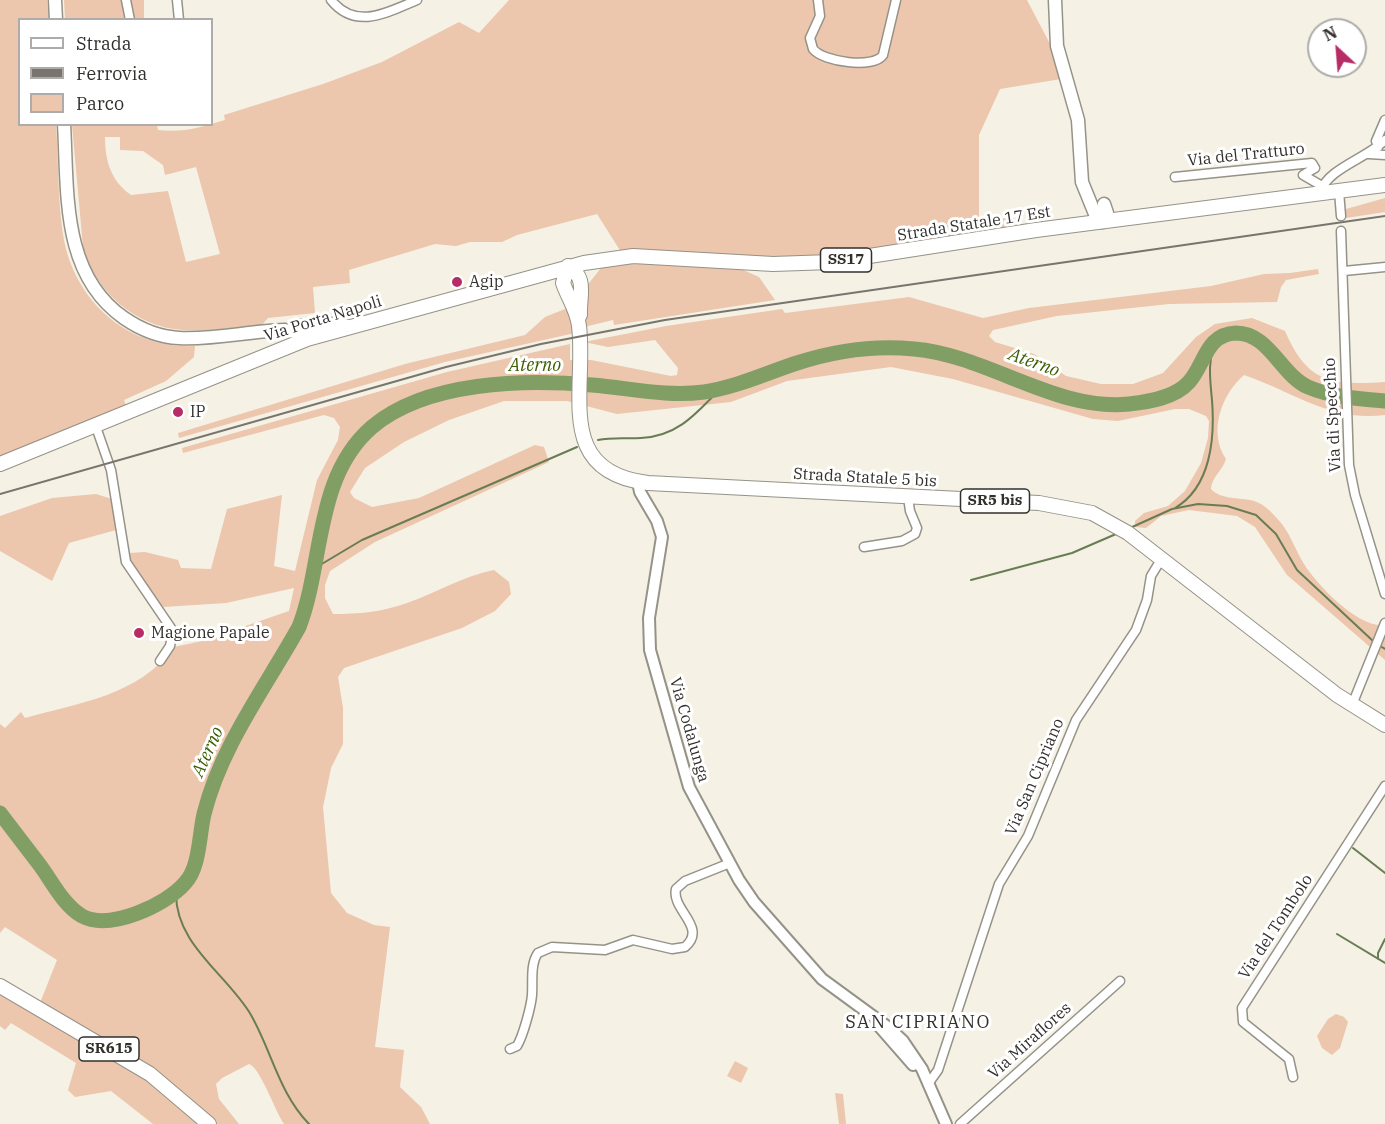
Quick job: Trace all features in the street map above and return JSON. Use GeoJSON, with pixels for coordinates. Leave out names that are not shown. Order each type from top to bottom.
{"type":"FeatureCollection","features":[{"type":"Feature","properties":{"kind":"main road"},"geometry":{"type":"LineString","coordinates":[[55,0],[57,18]]}},
{"type":"Feature","properties":{"kind":"main road"},"geometry":{"type":"LineString","coordinates":[[1055,0],[1056,42],[1077,113],[1082,181],[1086,190],[1107,213],[1102,222]]}},
{"type":"Feature","properties":{"kind":"main road"},"geometry":{"type":"LineString","coordinates":[[64,126],[74,245],[87,278],[104,301],[133,324],[170,338],[199,338],[270,331],[298,335]]}},
{"type":"Feature","properties":{"kind":"main road","name":"Strada Statale 17 Est"},"geometry":{"type":"LineString","coordinates":[[568,266],[610,258],[661,256],[772,264],[831,262],[1322,190],[1339,191],[1385,185]]}},
{"type":"Feature","properties":{"kind":"main road"},"geometry":{"type":"LineString","coordinates":[[1098,205],[1128,219]]}},
{"type":"Feature","properties":{"kind":"main road"},"geometry":{"type":"LineString","coordinates":[[1081,225],[1098,205]]}},
{"type":"Feature","properties":{"kind":"main road"},"geometry":{"type":"LineString","coordinates":[[581,290],[592,271],[610,258]]}},
{"type":"Feature","properties":{"kind":"main road","name":"Via Porta Napoli"},"geometry":{"type":"LineString","coordinates":[[0,464],[298,335],[350,326],[568,266]]}},
{"type":"Feature","properties":{"kind":"main road","name":"Strada Statale 5 bis"},"geometry":{"type":"LineString","coordinates":[[580,364],[579,322],[563,280],[568,266],[580,277],[581,290],[580,364],[579,410],[583,441],[593,457],[609,471],[638,482],[1038,503],[1078,509],[1116,524],[1352,705],[1385,726]]}},
{"type":"Feature","properties":{"kind":"main road"},"geometry":{"type":"LineString","coordinates":[[530,277],[554,282],[567,292]]}},
{"type":"Feature","properties":{"kind":"main road","name":"SR615"},"geometry":{"type":"LineString","coordinates":[[0,986],[150,1074],[209,1124]]}},
{"type":"Feature","properties":{"kind":"street"},"geometry":{"type":"LineString","coordinates":[[126,0],[130,18]]}},
{"type":"Feature","properties":{"kind":"street"},"geometry":{"type":"LineString","coordinates":[[177,0],[178,18]]}},
{"type":"Feature","properties":{"kind":"street"},"geometry":{"type":"LineString","coordinates":[[332,0],[348,14],[367,18],[417,0]]}},
{"type":"Feature","properties":{"kind":"street"},"geometry":{"type":"LineString","coordinates":[[818,0],[820,16],[810,38],[813,49],[825,58],[871,63],[880,60],[884,55],[896,0]]}},
{"type":"Feature","properties":{"kind":"street"},"geometry":{"type":"LineString","coordinates":[[1378,147],[1376,140],[1385,120]]}},
{"type":"Feature","properties":{"kind":"street"},"geometry":{"type":"LineString","coordinates":[[1322,190],[1341,169],[1369,154],[1385,140]]}},
{"type":"Feature","properties":{"kind":"street"},"geometry":{"type":"LineString","coordinates":[[1369,154],[1385,155]]}},
{"type":"Feature","properties":{"kind":"street","name":"Via del Tratturo"},"geometry":{"type":"LineString","coordinates":[[1176,177],[1312,163],[1315,168],[1303,176],[1322,190]]}},
{"type":"Feature","properties":{"kind":"street"},"geometry":{"type":"LineString","coordinates":[[1339,191],[1341,216]]}},
{"type":"Feature","properties":{"kind":"street","name":"Via di Specchio"},"geometry":{"type":"LineString","coordinates":[[1341,231],[1344,271],[1346,410],[1352,485],[1385,594]]}},
{"type":"Feature","properties":{"kind":"street"},"geometry":{"type":"LineString","coordinates":[[1344,271],[1385,267]]}},
{"type":"Feature","properties":{"kind":"street"},"geometry":{"type":"LineString","coordinates":[[95,424],[111,470],[126,562],[149,592],[173,631],[170,646],[160,661]]}},
{"type":"Feature","properties":{"kind":"street","name":"Via Codalunga"},"geometry":{"type":"LineString","coordinates":[[638,482],[640,492],[657,521],[662,537],[649,618],[652,656],[689,787],[729,863],[754,902],[800,957],[825,981],[857,1006],[928,1084],[946,1124]]}},
{"type":"Feature","properties":{"kind":"street"},"geometry":{"type":"LineString","coordinates":[[864,547],[902,541],[915,534],[917,528],[910,511],[908,497]]}},
{"type":"Feature","properties":{"kind":"street","name":"Via San Cipriano"},"geometry":{"type":"LineString","coordinates":[[928,1084],[939,1066],[999,885],[1028,836],[1076,720],[1136,630],[1148,600],[1151,576],[1162,558]]}},
{"type":"Feature","properties":{"kind":"street"},"geometry":{"type":"LineString","coordinates":[[1352,705],[1385,624]]}},
{"type":"Feature","properties":{"kind":"street","name":"Via del Tombolo"},"geometry":{"type":"LineString","coordinates":[[1293,1077],[1289,1059],[1244,1022],[1242,1008],[1385,786]]}},
{"type":"Feature","properties":{"kind":"street"},"geometry":{"type":"LineString","coordinates":[[510,1048],[516,1047],[519,1042],[531,1000],[534,962],[538,953],[552,947],[605,951],[633,940],[672,949],[685,947],[692,939],[693,928],[676,901],[676,889],[685,881],[729,863]]}},
{"type":"Feature","properties":{"kind":"street","name":"Via Miraflores"},"geometry":{"type":"LineString","coordinates":[[960,1124],[1120,981]]}},
{"type":"Feature","properties":{"kind":"green space"},"geometry":{"type":"Polygon","coordinates":[[[0,0],[47,0],[49,18],[18,18],[18,126],[56,126],[63,235],[74,271],[84,290],[114,321],[151,341],[195,346],[194,357],[166,381],[124,400],[126,406],[0,459],[0,0]]]}},
{"type":"Feature","properties":{"kind":"green space"},"geometry":{"type":"Polygon","coordinates":[[[64,0],[144,0],[144,18],[65,18],[64,0]]]}},
{"type":"Feature","properties":{"kind":"green space"},"geometry":{"type":"Polygon","coordinates":[[[509,0],[1027,0],[1050,44],[1061,79],[1000,89],[979,135],[979,217],[1018,219],[1019,228],[807,259],[621,252],[597,214],[517,235],[502,242],[470,242],[456,246],[435,244],[349,270],[350,283],[313,287],[315,313],[268,318],[262,325],[213,330],[183,330],[149,322],[133,314],[107,292],[89,263],[83,247],[72,126],[157,126],[158,130],[167,131],[213,126],[213,123],[225,120],[224,115],[323,84],[382,62],[459,22],[479,33],[509,0]],[[105,137],[110,170],[118,183],[131,195],[168,191],[186,262],[220,254],[196,167],[165,175],[163,165],[143,151],[120,150],[120,137],[105,137]]]}},
{"type":"Feature","properties":{"kind":"green space"},"geometry":{"type":"Polygon","coordinates":[[[1385,198],[1385,212],[1346,218],[1346,209],[1385,198]]]}},
{"type":"Feature","properties":{"kind":"green space"},"geometry":{"type":"Polygon","coordinates":[[[636,262],[734,266],[759,277],[775,300],[614,325],[613,320],[584,327],[584,331],[445,362],[179,438],[178,433],[405,364],[525,335],[545,317],[570,307],[601,268],[636,262]]]}},
{"type":"Feature","properties":{"kind":"green space"},"geometry":{"type":"Polygon","coordinates":[[[1318,269],[1319,274],[1286,280],[1281,287],[1277,302],[1169,304],[1057,316],[993,330],[989,336],[995,342],[1034,354],[1066,376],[1101,384],[1133,384],[1163,373],[1196,337],[1215,324],[1252,318],[1285,331],[1303,362],[1323,378],[1350,383],[1385,382],[1385,415],[1365,416],[1329,410],[1244,375],[1223,403],[1218,437],[1226,459],[1211,489],[1225,497],[1258,502],[1266,507],[1282,524],[1310,573],[1328,594],[1363,620],[1385,625],[1385,660],[1287,575],[1255,527],[1237,516],[1189,510],[1161,516],[1146,528],[1135,527],[1135,521],[1144,513],[1168,506],[1185,491],[1201,463],[1208,438],[1209,421],[1206,416],[1189,409],[1175,409],[1118,421],[1093,419],[953,379],[891,367],[787,381],[731,402],[617,414],[567,401],[504,401],[449,420],[404,442],[365,468],[350,492],[354,498],[372,507],[419,498],[535,445],[544,447],[549,462],[375,542],[330,571],[325,585],[325,598],[333,614],[343,614],[389,609],[471,576],[494,570],[509,582],[511,594],[495,611],[462,628],[344,668],[338,677],[343,708],[343,744],[331,768],[323,807],[331,893],[347,913],[374,925],[390,927],[375,1047],[404,1050],[400,1087],[421,1107],[430,1124],[284,1124],[263,1081],[249,1064],[222,1078],[216,1084],[219,1099],[239,1124],[218,1124],[154,1069],[40,1003],[57,960],[5,927],[0,933],[0,724],[5,728],[21,712],[25,718],[107,695],[144,676],[174,647],[202,641],[289,611],[294,588],[226,603],[163,607],[132,566],[129,553],[145,552],[178,560],[181,568],[211,569],[227,509],[282,495],[274,566],[295,571],[317,480],[338,440],[340,427],[334,418],[324,415],[183,453],[182,448],[447,372],[570,344],[570,360],[591,360],[671,376],[677,375],[678,368],[655,340],[608,347],[584,342],[666,326],[782,309],[785,313],[909,297],[983,318],[1029,308],[1211,286],[1264,274],[1318,269]]]}},
{"type":"Feature","properties":{"kind":"green space"},"geometry":{"type":"Polygon","coordinates":[[[96,494],[112,499],[116,530],[69,543],[52,581],[0,551],[0,516],[52,498],[96,494]]]}},
{"type":"Feature","properties":{"kind":"green space"},"geometry":{"type":"Polygon","coordinates":[[[0,993],[142,1076],[201,1124],[153,1124],[111,1091],[75,1097],[68,1090],[76,1063],[11,1023],[5,1030],[0,1026],[0,993]]]}},
{"type":"Feature","properties":{"kind":"green space"},"geometry":{"type":"Polygon","coordinates":[[[1336,1014],[1344,1017],[1348,1022],[1340,1048],[1332,1055],[1322,1048],[1317,1036],[1328,1019],[1336,1014]]]}},
{"type":"Feature","properties":{"kind":"green space"},"geometry":{"type":"Polygon","coordinates":[[[735,1061],[748,1068],[741,1083],[727,1076],[735,1061]]]}},
{"type":"Feature","properties":{"kind":"green space"},"geometry":{"type":"Polygon","coordinates":[[[835,1093],[843,1094],[846,1124],[839,1124],[835,1093]]]}},
{"type":"Feature","properties":{"kind":"waterway","name":"Aterno"},"geometry":{"type":"LineString","coordinates":[[0,813],[63,899],[82,916],[94,920],[122,918],[165,900],[185,883],[194,868],[204,814],[221,765],[245,718],[299,627],[307,602],[330,495],[340,470],[353,447],[372,427],[394,412],[420,400],[477,386],[537,383],[592,385],[662,393],[704,392],[740,383],[825,355],[884,348],[941,353],[1075,400],[1102,404],[1129,404],[1161,398],[1176,392],[1189,382],[1212,344],[1226,335],[1236,333],[1257,340],[1290,374],[1308,387],[1336,395],[1385,401]]}},
{"type":"Feature","properties":{"kind":"waterway"},"geometry":{"type":"LineString","coordinates":[[1175,508],[1196,488],[1208,460],[1213,430],[1210,361],[1217,340]]}},
{"type":"Feature","properties":{"kind":"waterway"},"geometry":{"type":"LineString","coordinates":[[598,440],[641,438],[675,429],[693,416],[719,390]]}},
{"type":"Feature","properties":{"kind":"waterway"},"geometry":{"type":"LineString","coordinates":[[315,568],[362,540],[577,447]]}},
{"type":"Feature","properties":{"kind":"waterway"},"geometry":{"type":"LineString","coordinates":[[1130,528],[1172,509],[1198,504],[1227,506],[1256,515],[1276,534],[1297,570],[1373,641]]}},
{"type":"Feature","properties":{"kind":"waterway"},"geometry":{"type":"LineString","coordinates":[[971,580],[1072,553],[1116,534]]}},
{"type":"Feature","properties":{"kind":"waterway"},"geometry":{"type":"LineString","coordinates":[[1380,646],[1385,649]]}},
{"type":"Feature","properties":{"kind":"waterway"},"geometry":{"type":"LineString","coordinates":[[1353,848],[1385,873]]}},
{"type":"Feature","properties":{"kind":"waterway"},"geometry":{"type":"LineString","coordinates":[[176,892],[178,911],[184,928],[204,958],[241,1000],[251,1015],[283,1086],[309,1124]]}},
{"type":"Feature","properties":{"kind":"waterway"},"geometry":{"type":"LineString","coordinates":[[1337,934],[1385,963]]}},
{"type":"Feature","properties":{"kind":"waterway"},"geometry":{"type":"LineString","coordinates":[[1378,959],[1378,953],[1385,939]]}},
{"type":"Feature","properties":{"kind":"railway"},"geometry":{"type":"LineString","coordinates":[[0,494],[446,367],[541,344],[665,320],[1385,216]]}},
{"type":"Feature","properties":{"kind":"place","name":"Agip"},"geometry":{"type":"Point","coordinates":[457,282]}},
{"type":"Feature","properties":{"kind":"place","name":"IP"},"geometry":{"type":"Point","coordinates":[178,412]}},
{"type":"Feature","properties":{"kind":"place","name":"Magione Papale"},"geometry":{"type":"Point","coordinates":[139,633]}},
{"type":"Feature","properties":{"kind":"district","name":"SAN CIPRIANO"},"geometry":{"type":"Point","coordinates":[918,1023]}}]}
